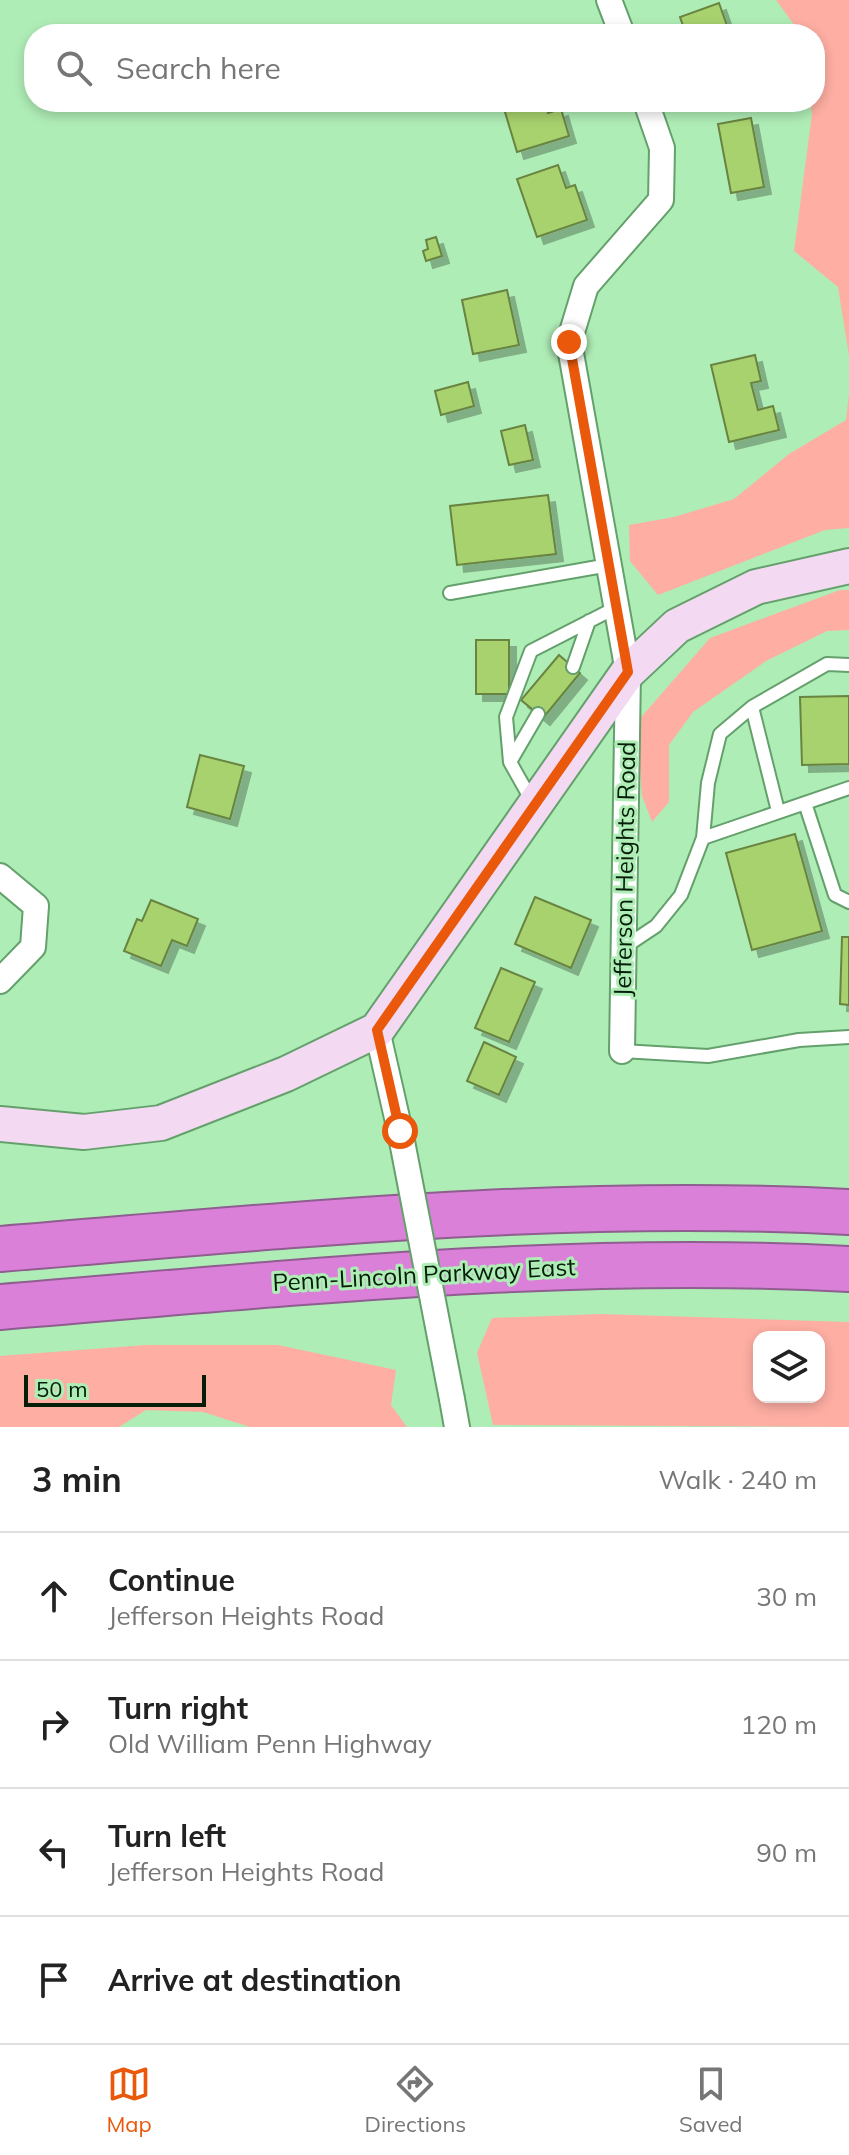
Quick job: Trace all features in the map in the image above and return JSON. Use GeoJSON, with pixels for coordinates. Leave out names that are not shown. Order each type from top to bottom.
{"type":"FeatureCollection","features":[{"type":"Feature","properties":{"kind":"highway"},"geometry":{"type":"LineString","coordinates":[[0,1249],[483,1212],[611,1208],[849,1212]]}},
{"type":"Feature","properties":{"kind":"highway","name":"Penn-Lincoln Parkway East"},"geometry":{"type":"LineString","coordinates":[[0,1307],[500,1268],[721,1265],[849,1269]]}},
{"type":"Feature","properties":{"kind":"main road"},"geometry":{"type":"LineString","coordinates":[[0,1124],[84,1132],[161,1123],[286,1074],[377,1030],[628,672],[677,626],[756,587],[849,566]]}},
{"type":"Feature","properties":{"kind":"street"},"geometry":{"type":"LineString","coordinates":[[609,0],[618,24]]}},
{"type":"Feature","properties":{"kind":"street","name":"Jefferson Heights Road"},"geometry":{"type":"LineString","coordinates":[[622,1051],[628,672],[569,342],[586,286],[661,200],[662,148],[649,112]]}},
{"type":"Feature","properties":{"kind":"street"},"geometry":{"type":"LineString","coordinates":[[0,876],[36,906],[33,947],[0,981]]}},
{"type":"Feature","properties":{"kind":"street"},"geometry":{"type":"LineString","coordinates":[[377,1030],[400,1131],[457,1427]]}},
{"type":"Feature","properties":{"kind":"lane"},"geometry":{"type":"LineString","coordinates":[[450,593],[609,565]]}},
{"type":"Feature","properties":{"kind":"lane"},"geometry":{"type":"LineString","coordinates":[[535,806],[510,762],[506,717],[531,651],[617,607]]}},
{"type":"Feature","properties":{"kind":"lane"},"geometry":{"type":"LineString","coordinates":[[573,667],[589,621]]}},
{"type":"Feature","properties":{"kind":"lane"},"geometry":{"type":"LineString","coordinates":[[626,946],[656,926],[681,895],[703,838],[708,783],[720,734],[752,707],[827,664],[849,665]]}},
{"type":"Feature","properties":{"kind":"lane"},"geometry":{"type":"LineString","coordinates":[[752,707],[778,811]]}},
{"type":"Feature","properties":{"kind":"lane"},"geometry":{"type":"LineString","coordinates":[[510,762],[538,714]]}},
{"type":"Feature","properties":{"kind":"lane"},"geometry":{"type":"LineString","coordinates":[[703,838],[849,788]]}},
{"type":"Feature","properties":{"kind":"lane"},"geometry":{"type":"LineString","coordinates":[[805,803],[835,895],[849,902]]}},
{"type":"Feature","properties":{"kind":"lane"},"geometry":{"type":"LineString","coordinates":[[622,1051],[708,1056],[799,1040],[849,1037]]}},
{"type":"Feature","properties":{"kind":"shaded area"},"geometry":{"type":"Polygon","coordinates":[[[776,0],[849,0],[849,356],[838,287],[794,251],[812,112],[825,112],[825,24],[794,24],[776,0]]]}},
{"type":"Feature","properties":{"kind":"shaded area"},"geometry":{"type":"Polygon","coordinates":[[[849,394],[849,528],[825,530],[658,595],[630,561],[629,525],[674,517],[734,499],[789,454],[846,420],[849,394]]]}},
{"type":"Feature","properties":{"kind":"shaded area"},"geometry":{"type":"Polygon","coordinates":[[[840,590],[849,590],[849,630],[827,631],[766,661],[693,712],[669,745],[669,802],[652,822],[642,796],[637,722],[710,638],[840,590]]]}},
{"type":"Feature","properties":{"kind":"shaded area"},"geometry":{"type":"Polygon","coordinates":[[[601,1314],[849,1322],[849,1427],[493,1425],[477,1353],[492,1318],[601,1314]]]}},
{"type":"Feature","properties":{"kind":"shaded area"},"geometry":{"type":"Polygon","coordinates":[[[146,1345],[278,1345],[396,1370],[391,1405],[407,1427],[250,1427],[203,1412],[146,1410],[119,1427],[0,1427],[0,1356],[146,1345]]]}},
{"type":"Feature","properties":{"kind":"building"},"geometry":{"type":"Polygon","coordinates":[[[719,3],[726,24],[682,24],[680,17],[719,3]]]}},
{"type":"Feature","properties":{"kind":"building"},"geometry":{"type":"Polygon","coordinates":[[[505,112],[562,112],[569,136],[517,152],[505,112]]]}},
{"type":"Feature","properties":{"kind":"building"},"geometry":{"type":"Polygon","coordinates":[[[751,118],[764,187],[731,193],[718,124],[751,118]]]}},
{"type":"Feature","properties":{"kind":"building"},"geometry":{"type":"Polygon","coordinates":[[[558,165],[566,188],[575,185],[587,220],[537,237],[517,179],[558,165]]]}},
{"type":"Feature","properties":{"kind":"building"},"geometry":{"type":"Polygon","coordinates":[[[436,237],[442,256],[426,261],[423,251],[428,249],[426,240],[436,237]]]}},
{"type":"Feature","properties":{"kind":"building"},"geometry":{"type":"Polygon","coordinates":[[[507,290],[519,345],[473,354],[462,300],[507,290]]]}},
{"type":"Feature","properties":{"kind":"building"},"geometry":{"type":"Polygon","coordinates":[[[755,355],[761,381],[751,383],[758,410],[773,406],[779,430],[729,442],[711,365],[755,355]]]}},
{"type":"Feature","properties":{"kind":"building"},"geometry":{"type":"Polygon","coordinates":[[[468,382],[474,406],[441,415],[435,391],[468,382]]]}},
{"type":"Feature","properties":{"kind":"building"},"geometry":{"type":"Polygon","coordinates":[[[525,425],[533,460],[509,465],[501,431],[525,425]]]}},
{"type":"Feature","properties":{"kind":"building"},"geometry":{"type":"Polygon","coordinates":[[[548,495],[556,554],[457,565],[450,506],[548,495]]]}},
{"type":"Feature","properties":{"kind":"building"},"geometry":{"type":"Polygon","coordinates":[[[476,640],[509,640],[509,694],[476,694],[476,640]]]}},
{"type":"Feature","properties":{"kind":"building"},"geometry":{"type":"Polygon","coordinates":[[[559,655],[580,673],[543,718],[521,700],[559,655]]]}},
{"type":"Feature","properties":{"kind":"building"},"geometry":{"type":"Polygon","coordinates":[[[849,696],[849,764],[802,765],[800,697],[849,696]]]}},
{"type":"Feature","properties":{"kind":"building"},"geometry":{"type":"Polygon","coordinates":[[[200,755],[244,766],[230,819],[187,807],[200,755]]]}},
{"type":"Feature","properties":{"kind":"building"},"geometry":{"type":"Polygon","coordinates":[[[795,834],[822,931],[752,950],[726,853],[795,834]]]}},
{"type":"Feature","properties":{"kind":"building"},"geometry":{"type":"Polygon","coordinates":[[[535,897],[591,920],[571,968],[515,944],[535,897]]]}},
{"type":"Feature","properties":{"kind":"building"},"geometry":{"type":"Polygon","coordinates":[[[151,900],[198,919],[187,946],[172,940],[161,966],[124,951],[137,919],[142,921],[151,900]]]}},
{"type":"Feature","properties":{"kind":"building"},"geometry":{"type":"Polygon","coordinates":[[[842,937],[849,937],[849,1005],[840,1004],[842,937]]]}},
{"type":"Feature","properties":{"kind":"building"},"geometry":{"type":"Polygon","coordinates":[[[501,968],[535,982],[509,1042],[475,1028],[501,968]]]}},
{"type":"Feature","properties":{"kind":"building"},"geometry":{"type":"Polygon","coordinates":[[[484,1042],[516,1057],[499,1095],[467,1081],[484,1042]]]}},
{"type":"Feature","properties":{"kind":"route"},"geometry":{"type":"LineString","coordinates":[[400,1131],[377,1030],[628,672],[569,342]]}}]}
